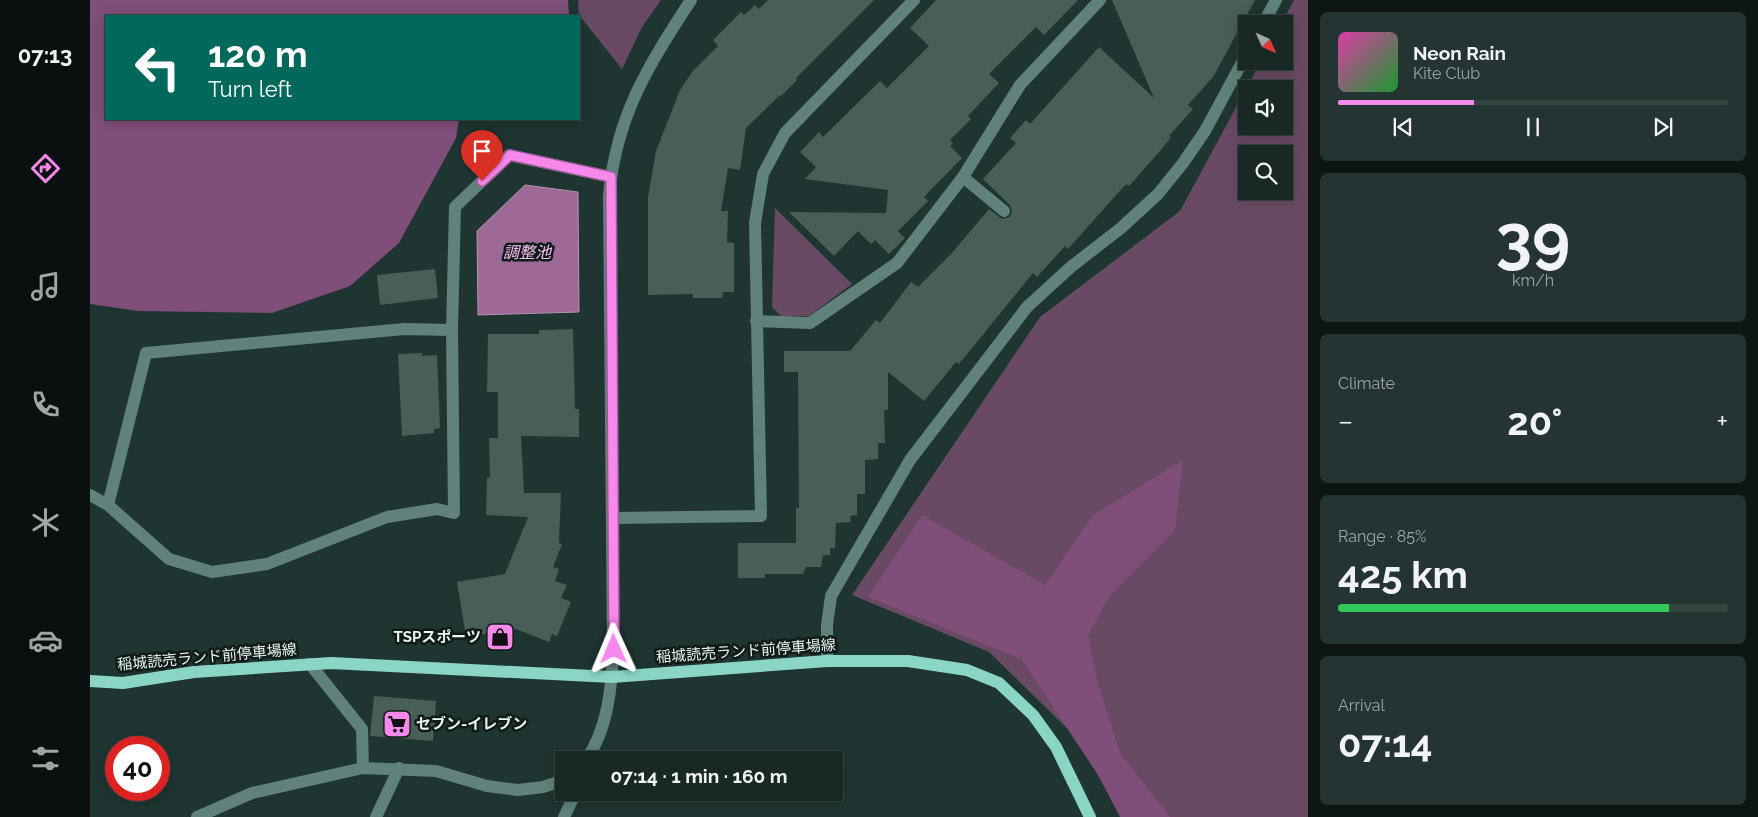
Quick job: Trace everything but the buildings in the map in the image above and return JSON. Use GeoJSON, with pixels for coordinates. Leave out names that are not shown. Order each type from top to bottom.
{"type":"FeatureCollection","features":[{"type":"Feature","properties":{"kind":"main road","name":"稲城読売ランド前停車場線"},"geometry":{"type":"LineString","coordinates":[[90,681],[123,683],[194,672],[310,664],[403,665],[612,677],[827,661],[908,661],[967,670],[999,683],[1033,715],[1056,747],[1090,817]]}},
{"type":"Feature","properties":{"kind":"street"},"geometry":{"type":"LineString","coordinates":[[592,751],[596,746],[612,677],[611,177],[624,118],[653,59],[691,0]]}},
{"type":"Feature","properties":{"kind":"street"},"geometry":{"type":"LineString","coordinates":[[612,518],[761,516],[755,223],[763,174],[785,133],[914,0]]}},
{"type":"Feature","properties":{"kind":"street"},"geometry":{"type":"LineString","coordinates":[[756,322],[810,323],[897,263],[963,177],[1020,85],[1100,0]]}},
{"type":"Feature","properties":{"kind":"street"},"geometry":{"type":"LineString","coordinates":[[1268,15],[1276,0]]}},
{"type":"Feature","properties":{"kind":"street"},"geometry":{"type":"LineString","coordinates":[[827,661],[827,625],[830,596],[910,460],[1027,307],[1072,266],[1121,228],[1158,194],[1183,163],[1205,131],[1238,70]]}},
{"type":"Feature","properties":{"kind":"street"},"geometry":{"type":"LineString","coordinates":[[90,495],[108,505],[169,559],[212,572],[267,564],[387,516],[437,509],[454,513],[452,330],[455,207],[510,155],[611,177]]}},
{"type":"Feature","properties":{"kind":"street"},"geometry":{"type":"LineString","coordinates":[[963,177],[1004,211]]}},
{"type":"Feature","properties":{"kind":"street"},"geometry":{"type":"LineString","coordinates":[[108,505],[146,354],[404,329],[452,330]]}},
{"type":"Feature","properties":{"kind":"street"},"geometry":{"type":"LineString","coordinates":[[310,664],[362,729],[362,768]]}},
{"type":"Feature","properties":{"kind":"street"},"geometry":{"type":"LineString","coordinates":[[197,817],[252,793],[362,768],[436,771],[487,786],[518,790],[543,787],[555,783]]}},
{"type":"Feature","properties":{"kind":"street"},"geometry":{"type":"LineString","coordinates":[[376,817],[399,768]]}},
{"type":"Feature","properties":{"kind":"street"},"geometry":{"type":"LineString","coordinates":[[564,817],[572,801]]}},
{"type":"Feature","properties":{"kind":"shaded area"},"geometry":{"type":"Polygon","coordinates":[[[90,0],[568,0],[569,15],[105,15],[105,120],[459,120],[456,138],[399,243],[350,286],[272,313],[138,311],[90,304],[90,0]]]}},
{"type":"Feature","properties":{"kind":"shaded area"},"geometry":{"type":"Polygon","coordinates":[[[578,0],[661,0],[642,27],[622,69],[579,15],[578,0]]]}},
{"type":"Feature","properties":{"kind":"shaded area"},"geometry":{"type":"Polygon","coordinates":[[[1294,0],[1308,0],[1308,817],[1128,817],[1080,741],[989,652],[852,595],[1040,317],[1180,211],[1238,104],[1238,135],[1293,135],[1293,80],[1251,80],[1256,70],[1293,70],[1293,15],[1286,15],[1294,0]]]}},
{"type":"Feature","properties":{"kind":"shaded area"},"geometry":{"type":"Polygon","coordinates":[[[775,208],[852,284],[809,316],[781,316],[772,307],[775,208]]]}},
{"type":"Feature","properties":{"kind":"shaded area"},"geometry":{"type":"Polygon","coordinates":[[[1183,460],[1175,530],[1110,595],[1088,635],[1097,680],[1120,753],[1170,817],[1120,817],[1098,775],[1021,659],[868,597],[922,515],[1045,585],[1093,515],[1183,460]]]}},
{"type":"Feature","properties":{"kind":"water","name":"調整池"},"geometry":{"type":"Polygon","coordinates":[[[525,185],[578,192],[579,312],[478,315],[477,231],[525,185]]]}},
{"type":"Feature","properties":{"kind":"place","name":"TSPスポーツ"},"geometry":{"type":"Point","coordinates":[500,637]}},
{"type":"Feature","properties":{"kind":"place","name":"セブン-イレブン"},"geometry":{"type":"Point","coordinates":[397,724]}},
{"type":"Feature","properties":{"kind":"route"},"geometry":{"type":"LineString","coordinates":[[482,181],[510,155],[611,177],[609,196],[614,649]]}}]}
